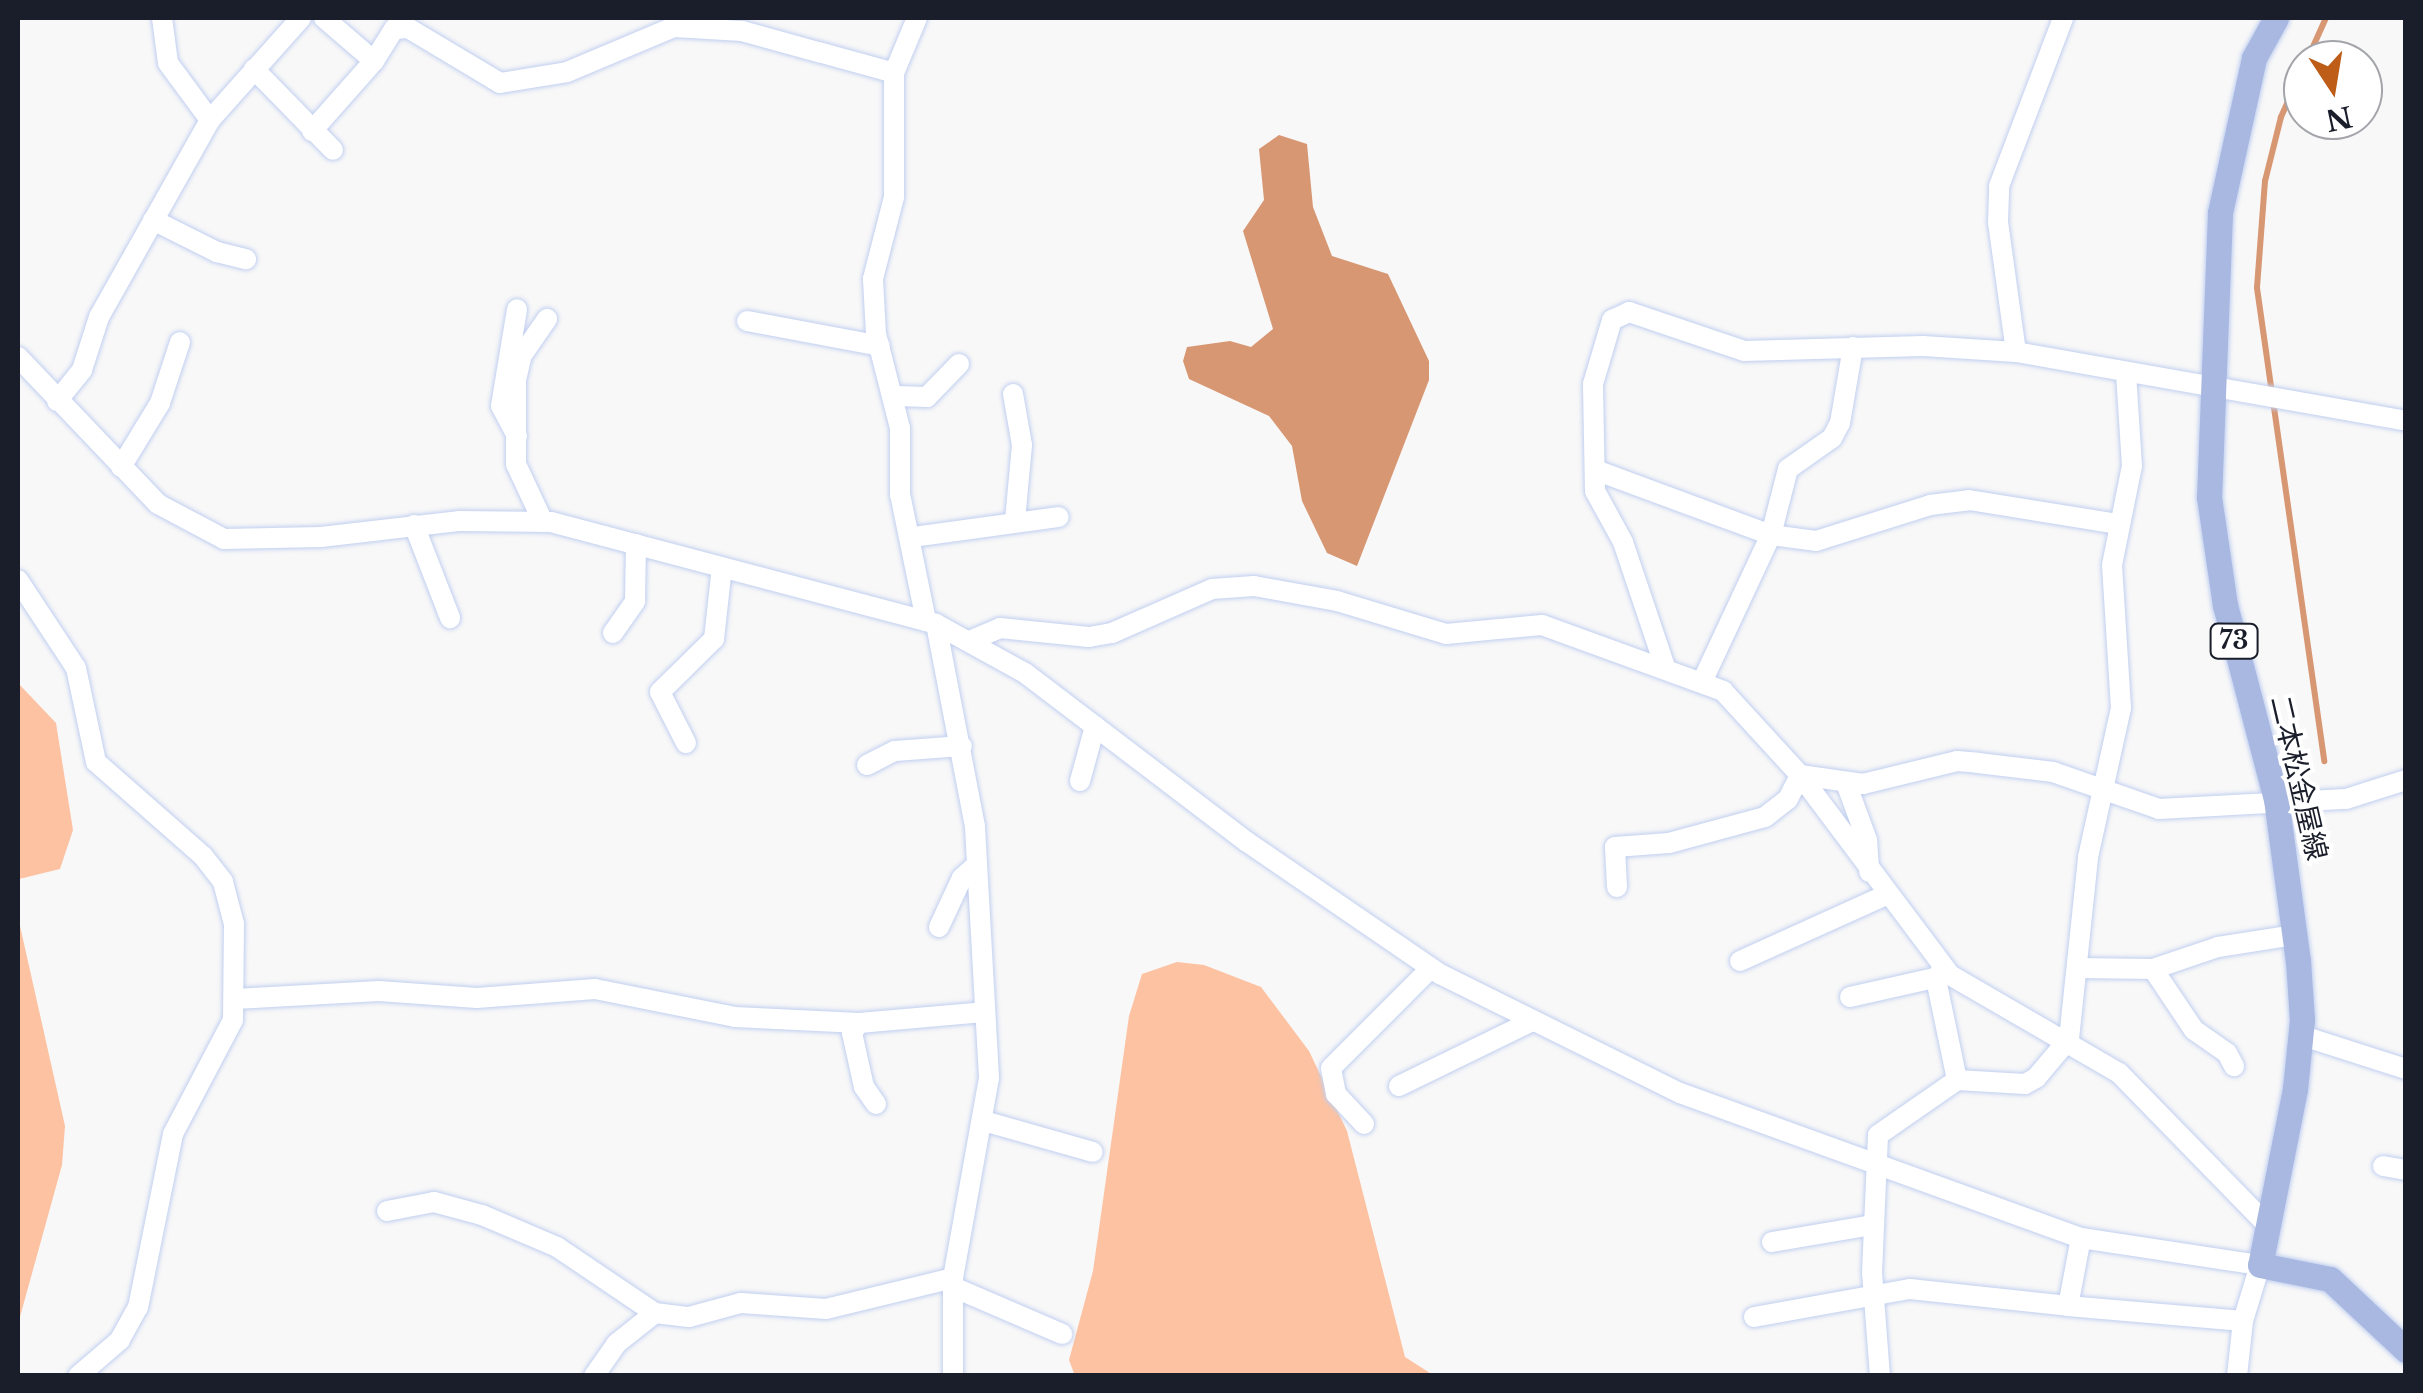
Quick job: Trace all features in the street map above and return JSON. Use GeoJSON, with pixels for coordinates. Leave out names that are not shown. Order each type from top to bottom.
{"type":"FeatureCollection","features":[{"type":"Feature","properties":{"kind":"main road","name":"二本松金屋線"},"geometry":{"type":"LineString","coordinates":[[2260,1266],[2270,1228],[2300,1036],[2296,934],[2276,798],[2214,547],[2212,388],[2226,182],[2254,58],[2276,18]]}},
{"type":"Feature","properties":{"kind":"main road"},"geometry":{"type":"LineString","coordinates":[[2260,1266],[2330,1279],[2406,1350]]}},
{"type":"Feature","properties":{"kind":"street"},"geometry":{"type":"LineString","coordinates":[[162,18],[168,63],[210,120]]}},
{"type":"Feature","properties":{"kind":"street"},"geometry":{"type":"LineString","coordinates":[[57,402],[82,370],[99,317],[210,120],[301,18]]}},
{"type":"Feature","properties":{"kind":"street"},"geometry":{"type":"LineString","coordinates":[[324,18],[374,61]]}},
{"type":"Feature","properties":{"kind":"street"},"geometry":{"type":"LineString","coordinates":[[917,18],[894,73],[894,197],[873,279],[880,346],[896,396],[900,494],[962,746],[975,827],[973,868],[984,1012],[984,1121],[953,1282],[953,1376]]}},
{"type":"Feature","properties":{"kind":"street"},"geometry":{"type":"LineString","coordinates":[[2016,352],[1998,222],[1999,186],[2063,18]]}},
{"type":"Feature","properties":{"kind":"street"},"geometry":{"type":"LineString","coordinates":[[312,131],[374,61],[394,29],[408,28],[474,71],[509,83],[567,72],[658,24],[742,31],[894,73]]}},
{"type":"Feature","properties":{"kind":"street"},"geometry":{"type":"LineString","coordinates":[[254,69],[333,150]]}},
{"type":"Feature","properties":{"kind":"street"},"geometry":{"type":"LineString","coordinates":[[154,220],[217,252],[246,258]]}},
{"type":"Feature","properties":{"kind":"street"},"geometry":{"type":"LineString","coordinates":[[517,309],[501,406],[517,437]]}},
{"type":"Feature","properties":{"kind":"street"},"geometry":{"type":"LineString","coordinates":[[1666,667],[1623,542],[1598,503],[1593,384],[1612,320],[1629,312],[1744,350],[1853,347],[2016,352],[2406,421]]}},
{"type":"Feature","properties":{"kind":"street"},"geometry":{"type":"LineString","coordinates":[[543,522],[516,464],[516,380],[522,355],[548,318]]}},
{"type":"Feature","properties":{"kind":"street"},"geometry":{"type":"LineString","coordinates":[[747,320],[880,346]]}},
{"type":"Feature","properties":{"kind":"street"},"geometry":{"type":"LineString","coordinates":[[121,467],[160,403],[180,342]]}},
{"type":"Feature","properties":{"kind":"street"},"geometry":{"type":"LineString","coordinates":[[1702,682],[1771,534],[1788,469],[1832,438],[1840,424],[1853,347]]}},
{"type":"Feature","properties":{"kind":"street"},"geometry":{"type":"LineString","coordinates":[[18,357],[121,467],[179,519],[224,539],[321,537],[414,526],[543,522],[932,623],[972,640],[1432,968],[1530,1022],[1680,1094],[2081,1238],[2260,1266],[2242,1322],[2236,1376]]}},
{"type":"Feature","properties":{"kind":"street"},"geometry":{"type":"LineString","coordinates":[[896,396],[928,397],[959,364]]}},
{"type":"Feature","properties":{"kind":"street"},"geometry":{"type":"LineString","coordinates":[[1880,1376],[1874,1301],[1873,1161],[1886,1125],[1957,1080],[2025,1084],[2069,1039],[2102,789],[2121,708],[2112,565],[2118,524],[2127,510],[2132,466],[2126,373]]}},
{"type":"Feature","properties":{"kind":"street"},"geometry":{"type":"LineString","coordinates":[[1013,394],[1022,446],[1015,522]]}},
{"type":"Feature","properties":{"kind":"street"},"geometry":{"type":"LineString","coordinates":[[1598,472],[1771,534],[1829,540],[1930,504],[1979,500],[2118,524]]}},
{"type":"Feature","properties":{"kind":"street"},"geometry":{"type":"LineString","coordinates":[[912,537],[1059,517]]}},
{"type":"Feature","properties":{"kind":"street"},"geometry":{"type":"LineString","coordinates":[[414,526],[450,618]]}},
{"type":"Feature","properties":{"kind":"street"},"geometry":{"type":"LineString","coordinates":[[613,633],[636,601],[636,544]]}},
{"type":"Feature","properties":{"kind":"street"},"geometry":{"type":"LineString","coordinates":[[686,743],[660,692],[714,639],[722,567]]}},
{"type":"Feature","properties":{"kind":"street"},"geometry":{"type":"LineString","coordinates":[[18,580],[76,668],[96,762],[204,856],[223,882],[234,924],[233,1020],[173,1134],[138,1308],[120,1340],[78,1376]]}},
{"type":"Feature","properties":{"kind":"street"},"geometry":{"type":"LineString","coordinates":[[972,640],[1000,628],[1089,637],[1112,633],[1212,590],[1241,585],[1337,601],[1446,634],[1542,625],[1666,667],[1723,691],[1800,775],[1941,972],[2069,1039],[2119,1073],[2270,1228]]}},
{"type":"Feature","properties":{"kind":"street"},"geometry":{"type":"LineString","coordinates":[[1080,782],[1095,726]]}},
{"type":"Feature","properties":{"kind":"street"},"geometry":{"type":"LineString","coordinates":[[867,764],[895,751],[962,746]]}},
{"type":"Feature","properties":{"kind":"street"},"geometry":{"type":"LineString","coordinates":[[1800,775],[1846,784],[1957,761],[2053,772],[2159,809],[2276,798],[2346,800],[2406,780]]}},
{"type":"Feature","properties":{"kind":"street"},"geometry":{"type":"LineString","coordinates":[[1618,887],[1615,846],[1669,842],[1764,817],[1788,798],[1800,775]]}},
{"type":"Feature","properties":{"kind":"street"},"geometry":{"type":"LineString","coordinates":[[1846,784],[1872,857],[1869,872]]}},
{"type":"Feature","properties":{"kind":"street"},"geometry":{"type":"LineString","coordinates":[[939,926],[962,878],[973,868]]}},
{"type":"Feature","properties":{"kind":"street"},"geometry":{"type":"LineString","coordinates":[[1740,961],[1886,895]]}},
{"type":"Feature","properties":{"kind":"street"},"geometry":{"type":"LineString","coordinates":[[2078,968],[2153,969],[2218,947],[2296,934]]}},
{"type":"Feature","properties":{"kind":"street"},"geometry":{"type":"LineString","coordinates":[[1364,1124],[1336,1094],[1331,1068],[1432,968]]}},
{"type":"Feature","properties":{"kind":"street"},"geometry":{"type":"LineString","coordinates":[[2153,969],[2194,1030],[2227,1053],[2234,1066]]}},
{"type":"Feature","properties":{"kind":"street"},"geometry":{"type":"LineString","coordinates":[[1850,997],[1941,972]]}},
{"type":"Feature","properties":{"kind":"street"},"geometry":{"type":"LineString","coordinates":[[1941,972],[1957,1080]]}},
{"type":"Feature","properties":{"kind":"street"},"geometry":{"type":"LineString","coordinates":[[234,998],[379,991],[496,998],[595,988],[735,1017],[859,1023],[984,1012]]}},
{"type":"Feature","properties":{"kind":"street"},"geometry":{"type":"LineString","coordinates":[[1399,1086],[1530,1022]]}},
{"type":"Feature","properties":{"kind":"street"},"geometry":{"type":"LineString","coordinates":[[859,1023],[852,1033],[864,1087],[876,1104]]}},
{"type":"Feature","properties":{"kind":"street"},"geometry":{"type":"LineString","coordinates":[[2300,1036],[2406,1069]]}},
{"type":"Feature","properties":{"kind":"street"},"geometry":{"type":"LineString","coordinates":[[984,1121],[1093,1152]]}},
{"type":"Feature","properties":{"kind":"street"},"geometry":{"type":"LineString","coordinates":[[2384,1166],[2406,1170]]}},
{"type":"Feature","properties":{"kind":"street"},"geometry":{"type":"LineString","coordinates":[[386,1210],[434,1202],[482,1215],[558,1247],[655,1313],[689,1317],[741,1304],[826,1309],[937,1277],[1062,1334]]}},
{"type":"Feature","properties":{"kind":"street"},"geometry":{"type":"LineString","coordinates":[[1772,1242],[1872,1225]]}},
{"type":"Feature","properties":{"kind":"street"},"geometry":{"type":"LineString","coordinates":[[2068,1306],[2081,1238]]}},
{"type":"Feature","properties":{"kind":"street"},"geometry":{"type":"LineString","coordinates":[[1754,1317],[1947,1292],[2242,1322]]}},
{"type":"Feature","properties":{"kind":"street"},"geometry":{"type":"LineString","coordinates":[[1867,1376],[1867,1325],[1874,1301]]}},
{"type":"Feature","properties":{"kind":"street"},"geometry":{"type":"LineString","coordinates":[[594,1376],[616,1344],[655,1313]]}},
{"type":"Feature","properties":{"kind":"shaded area"},"geometry":{"type":"Polygon","coordinates":[[[1279,135],[1307,144],[1313,207],[1332,256],[1388,274],[1429,361],[1429,380],[1357,566],[1327,553],[1302,501],[1292,446],[1269,416],[1189,379],[1183,361],[1187,347],[1230,341],[1251,347],[1273,329],[1243,231],[1264,200],[1259,149],[1279,135]]]}},
{"type":"Feature","properties":{"kind":"shaded area"},"geometry":{"type":"Polygon","coordinates":[[[18,683],[56,723],[73,830],[60,869],[19,879],[18,683]]]}},
{"type":"Feature","properties":{"kind":"shaded area"},"geometry":{"type":"Polygon","coordinates":[[[18,917],[65,1126],[62,1165],[18,1324],[18,917]]]}},
{"type":"Feature","properties":{"kind":"shaded area"},"geometry":{"type":"Polygon","coordinates":[[[1177,962],[1204,965],[1261,987],[1309,1051],[1347,1131],[1405,1357],[1433,1375],[1075,1376],[1069,1360],[1093,1271],[1129,1016],[1142,974],[1177,962]]]}},
{"type":"Feature","properties":{"kind":"waterway"},"geometry":{"type":"LineString","coordinates":[[2316,40],[2326,18]]}},
{"type":"Feature","properties":{"kind":"waterway"},"geometry":{"type":"LineString","coordinates":[[2283,113],[2265,181],[2257,288],[2324,761]]}}]}
